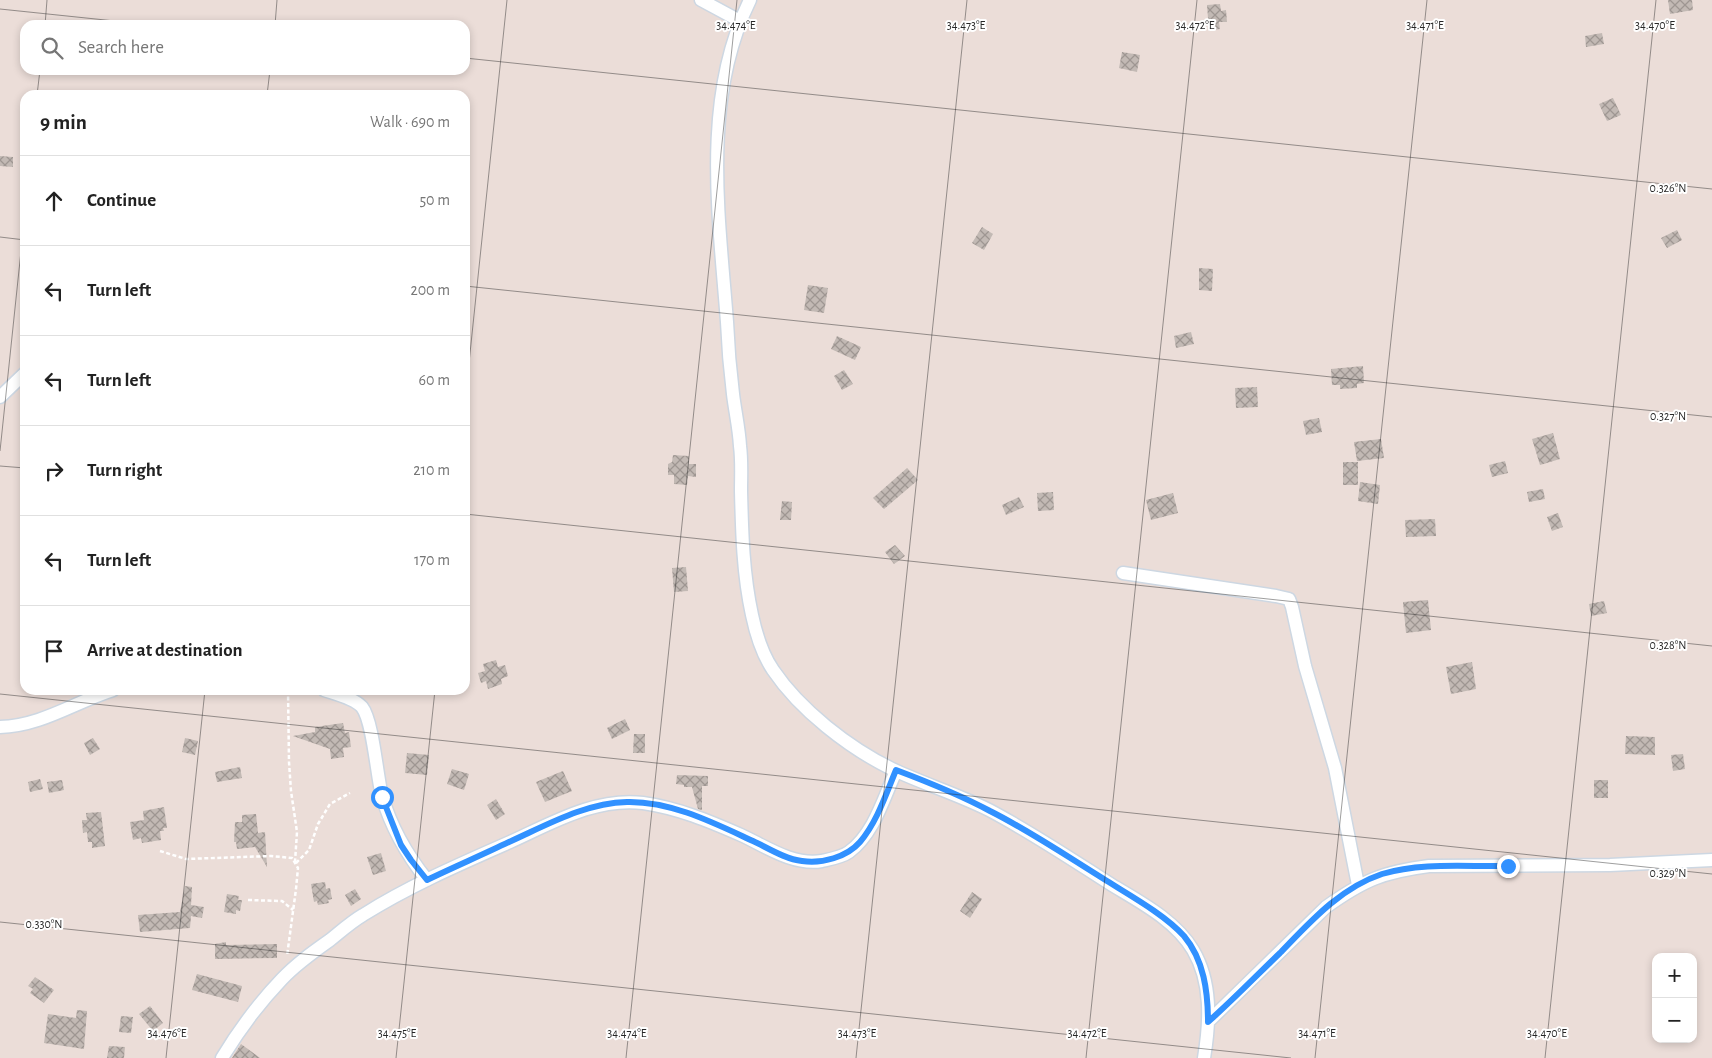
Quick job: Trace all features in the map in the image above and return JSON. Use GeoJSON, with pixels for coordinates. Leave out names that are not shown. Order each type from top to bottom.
{"type":"FeatureCollection","features":[{"type":"Feature","properties":{"kind":"street"},"geometry":{"type":"LineString","coordinates":[[701,0],[740,21]]}},
{"type":"Feature","properties":{"kind":"street"},"geometry":{"type":"LineString","coordinates":[[750,0],[740,21],[722,91],[718,134],[718,181],[728,341],[740,446],[745,580],[757,636],[771,668],[800,702],[844,740],[878,762],[945,789],[990,811],[1144,904],[1183,936],[1194,952],[1203,972],[1208,1002],[1204,1058]]}},
{"type":"Feature","properties":{"kind":"street"},"geometry":{"type":"LineString","coordinates":[[0,397],[20,378]]}},
{"type":"Feature","properties":{"kind":"street"},"geometry":{"type":"LineString","coordinates":[[1123,573],[1289,599],[1305,666],[1335,768],[1358,885]]}},
{"type":"Feature","properties":{"kind":"street"},"geometry":{"type":"LineString","coordinates":[[0,727],[52,716],[99,695]]}},
{"type":"Feature","properties":{"kind":"street"},"geometry":{"type":"LineString","coordinates":[[337,695],[356,702],[364,710],[371,733],[382,797],[401,845],[427,880]]}},
{"type":"Feature","properties":{"kind":"street"},"geometry":{"type":"LineString","coordinates":[[222,1058],[264,999],[284,977],[362,916],[427,880],[567,815],[614,803],[642,803],[676,809],[741,835],[782,855],[801,861],[818,862],[848,853],[860,842],[870,828],[896,770]]}},
{"type":"Feature","properties":{"kind":"street"},"geometry":{"type":"LineString","coordinates":[[1208,1022],[1326,907],[1358,885],[1381,875],[1429,866],[1610,865],[1712,860]]}},
{"type":"Feature","properties":{"kind":"path"},"geometry":{"type":"LineString","coordinates":[[288,695],[291,791],[296,832],[295,864]]}},
{"type":"Feature","properties":{"kind":"path"},"geometry":{"type":"LineString","coordinates":[[295,864],[309,850],[318,824],[330,804],[350,793]]}},
{"type":"Feature","properties":{"kind":"path"},"geometry":{"type":"LineString","coordinates":[[160,850],[186,858],[278,856],[292,858],[298,868],[284,977]]}},
{"type":"Feature","properties":{"kind":"path"},"geometry":{"type":"LineString","coordinates":[[248,900],[282,900],[293,910]]}},
{"type":"Feature","properties":{"kind":"building"},"geometry":{"type":"Polygon","coordinates":[[[1668,0],[1692,0],[1693,10],[1670,14],[1668,0]]]}},
{"type":"Feature","properties":{"kind":"building"},"geometry":{"type":"Polygon","coordinates":[[[1220,4],[1221,11],[1226,10],[1227,22],[1219,22],[1220,29],[1209,31],[1207,5],[1220,4]]]}},
{"type":"Feature","properties":{"kind":"building"},"geometry":{"type":"Polygon","coordinates":[[[1602,33],[1604,44],[1586,47],[1585,36],[1602,33]]]}},
{"type":"Feature","properties":{"kind":"building"},"geometry":{"type":"Polygon","coordinates":[[[1122,52],[1140,55],[1137,72],[1119,68],[1122,52]]]}},
{"type":"Feature","properties":{"kind":"building"},"geometry":{"type":"Polygon","coordinates":[[[1613,98],[1621,115],[1607,121],[1599,104],[1613,98]]]}},
{"type":"Feature","properties":{"kind":"building"},"geometry":{"type":"Polygon","coordinates":[[[0,156],[13,157],[13,167],[0,166],[0,156]]]}},
{"type":"Feature","properties":{"kind":"building"},"geometry":{"type":"Polygon","coordinates":[[[982,227],[993,234],[984,250],[972,243],[982,227]]]}},
{"type":"Feature","properties":{"kind":"building"},"geometry":{"type":"Polygon","coordinates":[[[1677,230],[1682,240],[1667,248],[1661,238],[1677,230]]]}},
{"type":"Feature","properties":{"kind":"building"},"geometry":{"type":"Polygon","coordinates":[[[1199,268],[1213,269],[1212,291],[1199,290],[1199,268]]]}},
{"type":"Feature","properties":{"kind":"building"},"geometry":{"type":"Polygon","coordinates":[[[808,285],[828,288],[824,313],[804,310],[808,285]]]}},
{"type":"Feature","properties":{"kind":"building"},"geometry":{"type":"Polygon","coordinates":[[[1191,332],[1194,344],[1176,348],[1174,336],[1191,332]]]}},
{"type":"Feature","properties":{"kind":"building"},"geometry":{"type":"Polygon","coordinates":[[[837,336],[861,347],[855,360],[831,349],[837,336]]]}},
{"type":"Feature","properties":{"kind":"building"},"geometry":{"type":"Polygon","coordinates":[[[1363,366],[1364,383],[1357,384],[1357,388],[1340,389],[1340,385],[1332,385],[1331,369],[1363,366]]]}},
{"type":"Feature","properties":{"kind":"building"},"geometry":{"type":"Polygon","coordinates":[[[844,370],[853,384],[842,390],[834,376],[844,370]]]}},
{"type":"Feature","properties":{"kind":"building"},"geometry":{"type":"Polygon","coordinates":[[[1257,387],[1258,407],[1236,408],[1235,388],[1257,387]]]}},
{"type":"Feature","properties":{"kind":"building"},"geometry":{"type":"Polygon","coordinates":[[[1319,418],[1322,432],[1306,435],[1303,421],[1319,418]]]}},
{"type":"Feature","properties":{"kind":"building"},"geometry":{"type":"Polygon","coordinates":[[[1553,433],[1560,459],[1540,465],[1532,439],[1553,433]]]}},
{"type":"Feature","properties":{"kind":"building"},"geometry":{"type":"Polygon","coordinates":[[[1381,439],[1384,458],[1357,461],[1354,442],[1381,439]]]}},
{"type":"Feature","properties":{"kind":"building"},"geometry":{"type":"Polygon","coordinates":[[[673,455],[689,456],[689,464],[696,464],[696,477],[688,476],[687,485],[674,484],[674,475],[668,475],[668,464],[672,462],[673,455]]]}},
{"type":"Feature","properties":{"kind":"building"},"geometry":{"type":"Polygon","coordinates":[[[1505,461],[1508,473],[1492,477],[1489,465],[1505,461]]]}},
{"type":"Feature","properties":{"kind":"building"},"geometry":{"type":"Polygon","coordinates":[[[1343,462],[1358,462],[1358,485],[1343,485],[1343,462]]]}},
{"type":"Feature","properties":{"kind":"building"},"geometry":{"type":"Polygon","coordinates":[[[907,468],[918,480],[884,509],[873,498],[907,468]]]}},
{"type":"Feature","properties":{"kind":"building"},"geometry":{"type":"Polygon","coordinates":[[[1360,482],[1380,485],[1378,504],[1358,501],[1360,482]]]}},
{"type":"Feature","properties":{"kind":"building"},"geometry":{"type":"Polygon","coordinates":[[[1543,489],[1545,499],[1529,502],[1527,492],[1543,489]]]}},
{"type":"Feature","properties":{"kind":"building"},"geometry":{"type":"Polygon","coordinates":[[[1053,492],[1054,510],[1038,511],[1037,493],[1053,492]]]}},
{"type":"Feature","properties":{"kind":"building"},"geometry":{"type":"Polygon","coordinates":[[[1173,493],[1178,513],[1151,520],[1146,500],[1173,493]]]}},
{"type":"Feature","properties":{"kind":"building"},"geometry":{"type":"Polygon","coordinates":[[[1019,497],[1024,507],[1006,515],[1002,505],[1019,497]]]}},
{"type":"Feature","properties":{"kind":"building"},"geometry":{"type":"Polygon","coordinates":[[[782,501],[792,502],[791,520],[780,520],[782,501]]]}},
{"type":"Feature","properties":{"kind":"building"},"geometry":{"type":"Polygon","coordinates":[[[1558,513],[1563,527],[1552,531],[1547,517],[1558,513]]]}},
{"type":"Feature","properties":{"kind":"building"},"geometry":{"type":"Polygon","coordinates":[[[1435,519],[1436,536],[1406,537],[1405,520],[1435,519]]]}},
{"type":"Feature","properties":{"kind":"building"},"geometry":{"type":"Polygon","coordinates":[[[895,545],[905,556],[894,564],[885,552],[895,545]]]}},
{"type":"Feature","properties":{"kind":"building"},"geometry":{"type":"Polygon","coordinates":[[[686,567],[688,591],[674,592],[672,568],[686,567]]]}},
{"type":"Feature","properties":{"kind":"building"},"geometry":{"type":"Polygon","coordinates":[[[1428,600],[1431,630],[1406,633],[1403,602],[1428,600]]]}},
{"type":"Feature","properties":{"kind":"building"},"geometry":{"type":"Polygon","coordinates":[[[1604,601],[1607,613],[1591,616],[1589,604],[1604,601]]]}},
{"type":"Feature","properties":{"kind":"building"},"geometry":{"type":"Polygon","coordinates":[[[496,660],[498,667],[505,665],[508,676],[501,679],[502,684],[488,689],[486,681],[481,683],[478,673],[485,671],[483,664],[496,660]]]}},
{"type":"Feature","properties":{"kind":"building"},"geometry":{"type":"Polygon","coordinates":[[[1472,662],[1476,689],[1451,694],[1446,667],[1472,662]]]}},
{"type":"Feature","properties":{"kind":"building"},"geometry":{"type":"Polygon","coordinates":[[[625,719],[630,730],[612,739],[607,728],[625,719]]]}},
{"type":"Feature","properties":{"kind":"building"},"geometry":{"type":"Polygon","coordinates":[[[343,723],[345,733],[349,732],[351,747],[343,748],[344,757],[331,759],[330,749],[293,736],[315,732],[315,727],[343,723]]]}},
{"type":"Feature","properties":{"kind":"building"},"geometry":{"type":"Polygon","coordinates":[[[634,734],[645,734],[645,753],[633,753],[634,734]]]}},
{"type":"Feature","properties":{"kind":"building"},"geometry":{"type":"Polygon","coordinates":[[[1626,736],[1655,737],[1655,755],[1625,754],[1626,736]]]}},
{"type":"Feature","properties":{"kind":"building"},"geometry":{"type":"Polygon","coordinates":[[[93,738],[100,749],[90,755],[84,743],[93,738]]]}},
{"type":"Feature","properties":{"kind":"building"},"geometry":{"type":"Polygon","coordinates":[[[185,738],[198,741],[195,755],[182,752],[185,738]]]}},
{"type":"Feature","properties":{"kind":"building"},"geometry":{"type":"Polygon","coordinates":[[[407,753],[429,755],[427,775],[405,773],[407,753]]]}},
{"type":"Feature","properties":{"kind":"building"},"geometry":{"type":"Polygon","coordinates":[[[1683,754],[1685,769],[1673,771],[1671,755],[1683,754]]]}},
{"type":"Feature","properties":{"kind":"building"},"geometry":{"type":"Polygon","coordinates":[[[240,767],[242,778],[217,782],[215,772],[240,767]]]}},
{"type":"Feature","properties":{"kind":"building"},"geometry":{"type":"Polygon","coordinates":[[[452,769],[469,774],[464,790],[447,784],[452,769]]]}},
{"type":"Feature","properties":{"kind":"building"},"geometry":{"type":"Polygon","coordinates":[[[563,771],[572,791],[545,802],[536,782],[563,771]]]}},
{"type":"Feature","properties":{"kind":"building"},"geometry":{"type":"Polygon","coordinates":[[[677,775],[708,776],[708,786],[702,786],[702,810],[698,809],[692,787],[676,784],[677,775]]]}},
{"type":"Feature","properties":{"kind":"building"},"geometry":{"type":"Polygon","coordinates":[[[40,779],[43,789],[30,792],[28,782],[40,779]]]}},
{"type":"Feature","properties":{"kind":"building"},"geometry":{"type":"Polygon","coordinates":[[[62,780],[64,790],[49,793],[47,782],[62,780]]]}},
{"type":"Feature","properties":{"kind":"building"},"geometry":{"type":"Polygon","coordinates":[[[1594,780],[1608,780],[1608,798],[1594,798],[1594,780]]]}},
{"type":"Feature","properties":{"kind":"building"},"geometry":{"type":"Polygon","coordinates":[[[496,799],[505,814],[496,820],[487,805],[496,799]]]}},
{"type":"Feature","properties":{"kind":"building"},"geometry":{"type":"Polygon","coordinates":[[[164,807],[167,828],[163,828],[164,831],[160,831],[161,840],[142,843],[141,838],[133,840],[130,822],[144,820],[143,811],[164,807]]]}},
{"type":"Feature","properties":{"kind":"building"},"geometry":{"type":"Polygon","coordinates":[[[101,812],[105,846],[92,848],[92,842],[88,842],[87,832],[83,833],[82,820],[87,820],[86,813],[101,812]]]}},
{"type":"Feature","properties":{"kind":"building"},"geometry":{"type":"Polygon","coordinates":[[[256,814],[258,833],[265,832],[267,867],[255,847],[237,849],[236,842],[234,842],[235,822],[242,822],[242,815],[256,814]]]}},
{"type":"Feature","properties":{"kind":"building"},"geometry":{"type":"Polygon","coordinates":[[[381,853],[386,871],[373,875],[367,857],[381,853]]]}},
{"type":"Feature","properties":{"kind":"building"},"geometry":{"type":"Polygon","coordinates":[[[325,882],[326,889],[330,888],[332,899],[328,900],[329,903],[318,905],[317,901],[314,902],[311,884],[325,882]]]}},
{"type":"Feature","properties":{"kind":"building"},"geometry":{"type":"Polygon","coordinates":[[[185,886],[192,887],[191,905],[204,907],[202,918],[191,916],[190,928],[140,932],[138,915],[180,912],[185,886]]]}},
{"type":"Feature","properties":{"kind":"building"},"geometry":{"type":"Polygon","coordinates":[[[355,889],[361,899],[351,906],[345,895],[355,889]]]}},
{"type":"Feature","properties":{"kind":"building"},"geometry":{"type":"Polygon","coordinates":[[[972,892],[982,899],[970,918],[960,911],[972,892]]]}},
{"type":"Feature","properties":{"kind":"building"},"geometry":{"type":"Polygon","coordinates":[[[227,894],[239,896],[238,900],[242,900],[240,911],[236,910],[236,914],[224,912],[227,894]]]}},
{"type":"Feature","properties":{"kind":"building"},"geometry":{"type":"Polygon","coordinates":[[[226,942],[226,945],[277,944],[277,958],[215,959],[215,944],[226,942]]]}},
{"type":"Feature","properties":{"kind":"building"},"geometry":{"type":"Polygon","coordinates":[[[197,974],[242,986],[238,1002],[192,990],[197,974]]]}},
{"type":"Feature","properties":{"kind":"building"},"geometry":{"type":"Polygon","coordinates":[[[35,977],[54,990],[44,1003],[30,993],[33,989],[28,986],[35,977]]]}},
{"type":"Feature","properties":{"kind":"building"},"geometry":{"type":"Polygon","coordinates":[[[150,1006],[163,1023],[153,1031],[139,1014],[150,1006]]]}},
{"type":"Feature","properties":{"kind":"building"},"geometry":{"type":"Polygon","coordinates":[[[77,1010],[87,1011],[84,1049],[44,1043],[48,1014],[76,1018],[77,1010]]]}},
{"type":"Feature","properties":{"kind":"building"},"geometry":{"type":"Polygon","coordinates":[[[121,1016],[133,1017],[131,1033],[119,1032],[121,1016]]]}},
{"type":"Feature","properties":{"kind":"building"},"geometry":{"type":"Polygon","coordinates":[[[241,1044],[260,1058],[232,1058],[241,1044]]]}},
{"type":"Feature","properties":{"kind":"building"},"geometry":{"type":"Polygon","coordinates":[[[109,1046],[125,1047],[124,1058],[107,1058],[109,1046]]]}},
{"type":"Feature","properties":{"kind":"route"},"geometry":{"type":"LineString","coordinates":[[382,797],[401,845],[427,880],[567,815],[614,803],[630,802],[676,809],[741,835],[782,855],[801,861],[818,862],[848,853],[860,842],[870,828],[896,770],[945,789],[990,811],[1144,904],[1169,924],[1183,936],[1194,952],[1203,972],[1208,1002],[1208,1022],[1326,907],[1358,885],[1381,875],[1429,866],[1508,866]]}}]}
